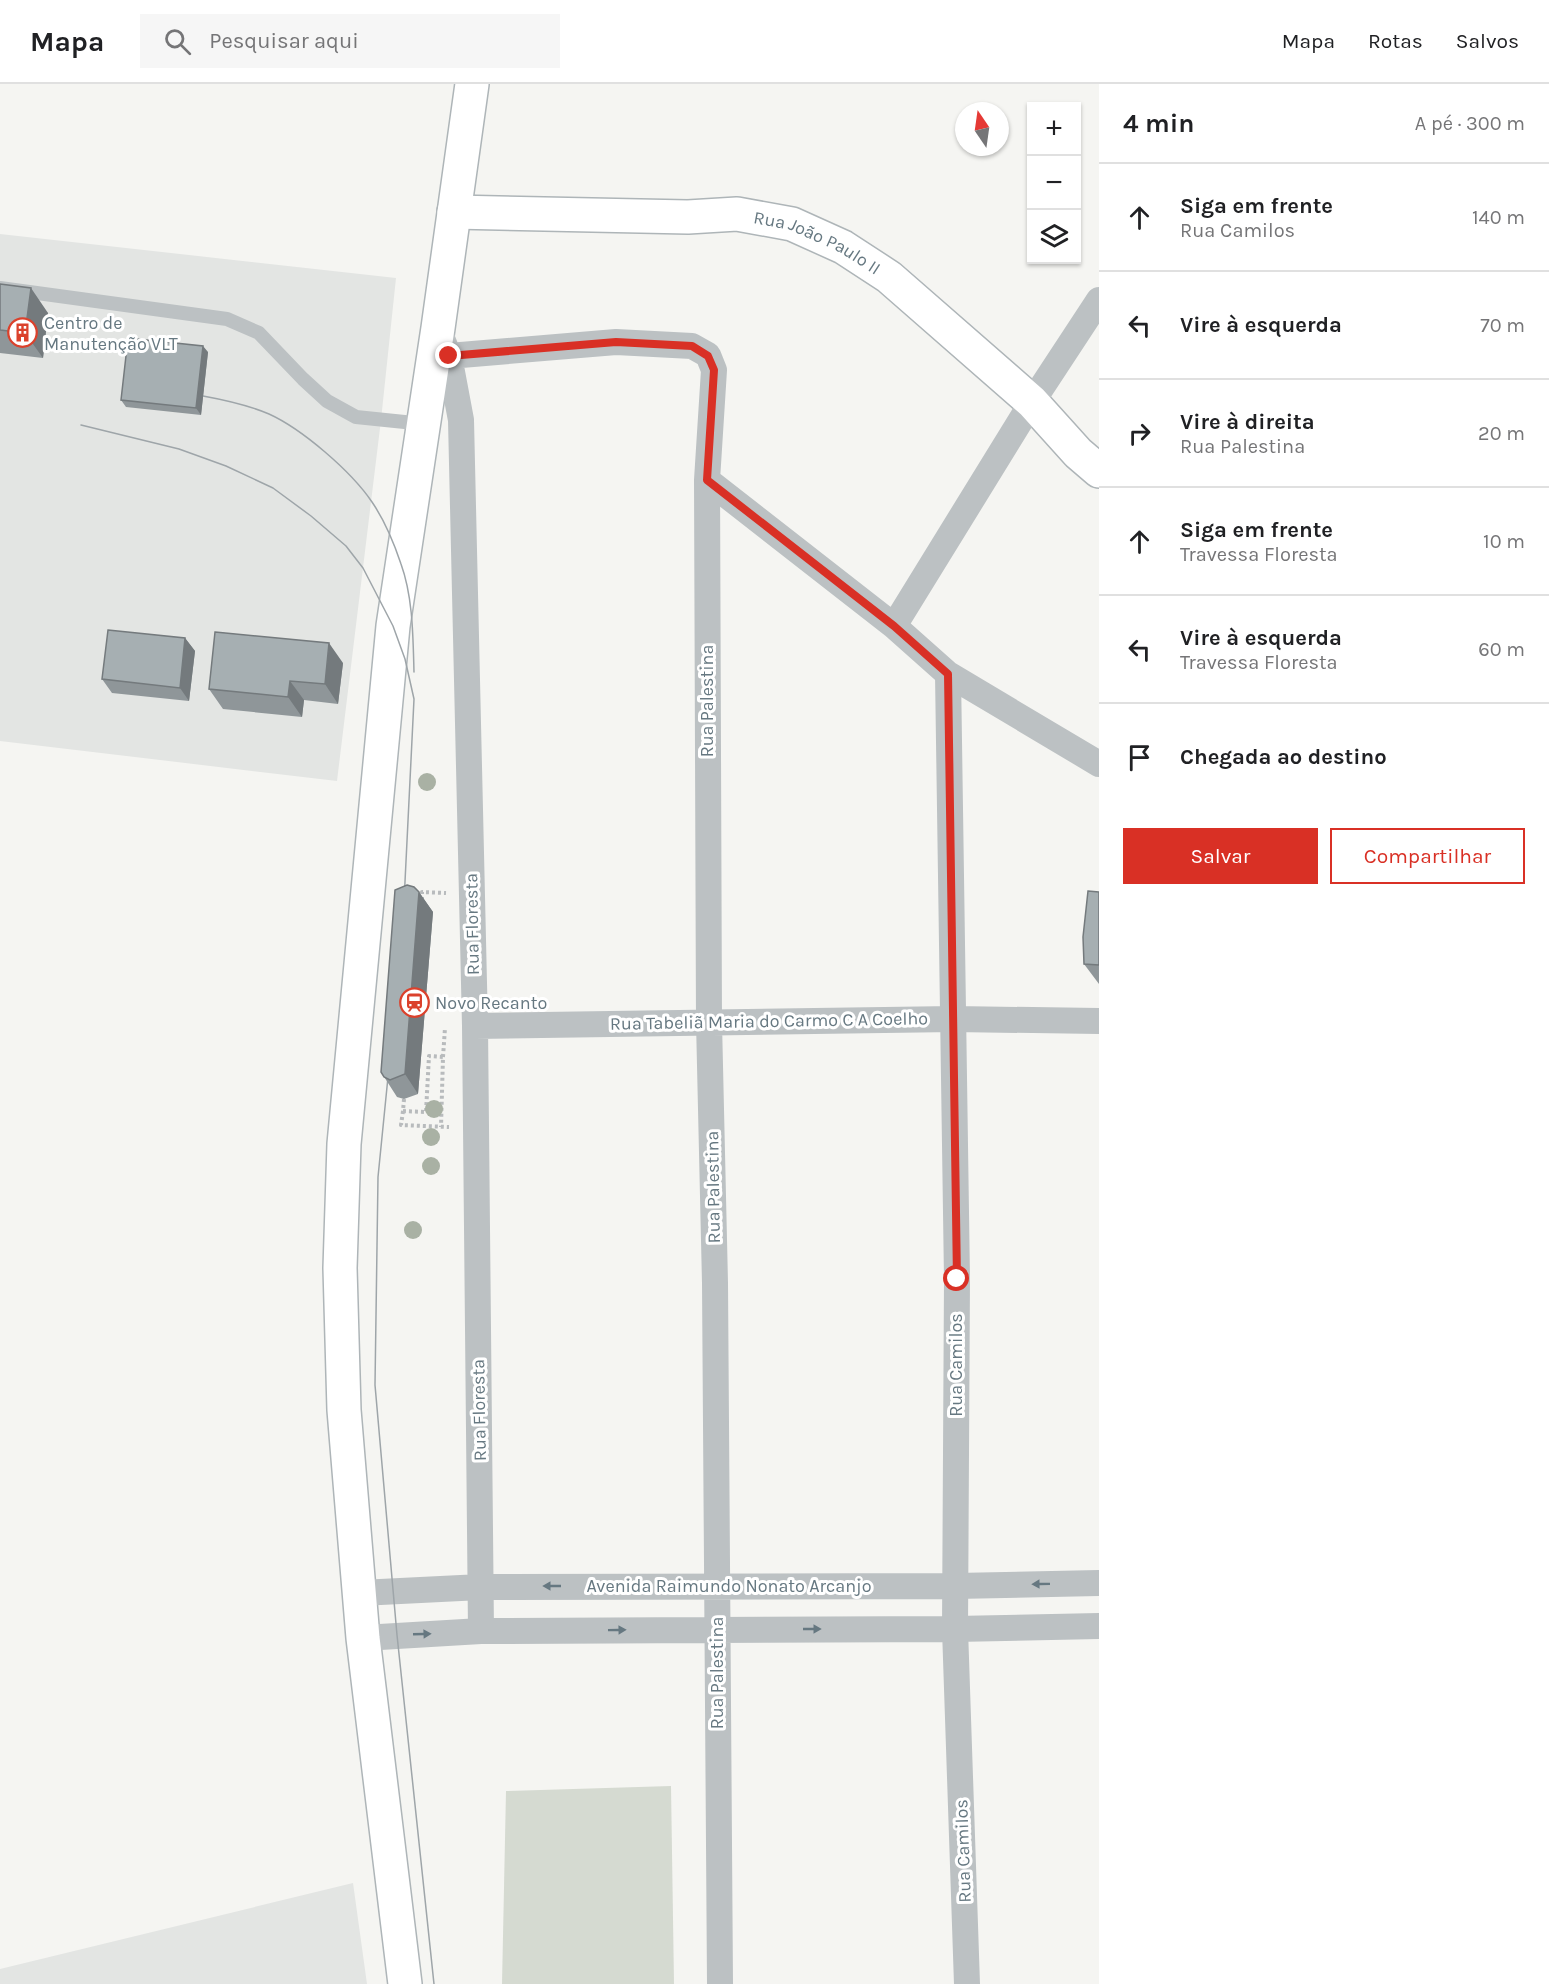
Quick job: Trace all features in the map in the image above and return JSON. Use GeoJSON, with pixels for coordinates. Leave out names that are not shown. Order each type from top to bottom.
{"type":"FeatureCollection","features":[{"type":"Feature","properties":{"kind":"main road"},"geometry":{"type":"LineString","coordinates":[[405,1984],[363,1638],[344,1410],[340,1268],[344,1144],[393,626],[424,424],[444,342],[454,212],[472,84]]}},
{"type":"Feature","properties":{"kind":"main road","name":"Rua João Paulo II"},"geometry":{"type":"LineString","coordinates":[[454,212],[688,217],[737,214],[792,224],[843,248],[890,277],[1032,402],[1078,453],[1099,471]]}},
{"type":"Feature","properties":{"kind":"street"},"geometry":{"type":"LineString","coordinates":[[894,626],[1032,402],[1099,300]]}},
{"type":"Feature","properties":{"kind":"street","name":"Rua Palestina"},"geometry":{"type":"LineString","coordinates":[[444,342],[616,342],[692,346],[708,356],[714,370],[707,480],[709,1022],[715,1283],[720,1984]]}},
{"type":"Feature","properties":{"kind":"street","name":"Rua Floresta"},"geometry":{"type":"LineString","coordinates":[[444,342],[461,420],[475,1026],[481,1631]]}},
{"type":"Feature","properties":{"kind":"street"},"geometry":{"type":"LineString","coordinates":[[707,480],[894,626],[948,674],[1099,764]]}},
{"type":"Feature","properties":{"kind":"street","name":"Rua Camilos"},"geometry":{"type":"LineString","coordinates":[[948,674],[957,1279],[955,1629],[967,1984]]}},
{"type":"Feature","properties":{"kind":"street","name":"Rua Tabeliã Maria do Carmo C A Coelho"},"geometry":{"type":"LineString","coordinates":[[475,1026],[954,1018],[1099,1021]]}},
{"type":"Feature","properties":{"kind":"street","name":"Avenida Raimundo Nonato Arcanjo"},"geometry":{"type":"LineString","coordinates":[[360,1593],[481,1587],[955,1586],[1099,1583]]}},
{"type":"Feature","properties":{"kind":"street"},"geometry":{"type":"LineString","coordinates":[[363,1638],[481,1631],[955,1629],[1099,1626]]}},
{"type":"Feature","properties":{"kind":"lane"},"geometry":{"type":"LineString","coordinates":[[0,288],[227,319],[259,333],[327,401],[356,417],[424,424]]}},
{"type":"Feature","properties":{"kind":"path"},"geometry":{"type":"LineString","coordinates":[[421,905],[422,892]]}},
{"type":"Feature","properties":{"kind":"path"},"geometry":{"type":"LineString","coordinates":[[403,1111],[426,1112],[429,1056],[443,1057],[441,1127]]}},
{"type":"Feature","properties":{"kind":"path"},"geometry":{"type":"LineString","coordinates":[[404,1099],[401,1125],[476,1128]]}},
{"type":"Feature","properties":{"kind":"shaded area"},"geometry":{"type":"Polygon","coordinates":[[[0,234],[396,278],[337,781],[0,741],[0,234]]]}},
{"type":"Feature","properties":{"kind":"shaded area"},"geometry":{"type":"Polygon","coordinates":[[[671,1786],[674,1984],[502,1984],[506,1791],[671,1786]]]}},
{"type":"Feature","properties":{"kind":"shaded area"},"geometry":{"type":"Polygon","coordinates":[[[353,1883],[367,1984],[0,1984],[0,1969],[353,1883]]]}},
{"type":"Feature","properties":{"kind":"building"},"geometry":{"type":"Polygon","coordinates":[[[0,284],[31,288],[25,333],[0,330],[0,284]]]}},
{"type":"Feature","properties":{"kind":"building"},"geometry":{"type":"Polygon","coordinates":[[[128,338],[203,346],[196,408],[121,400],[128,338]]]}},
{"type":"Feature","properties":{"kind":"building"},"geometry":{"type":"Polygon","coordinates":[[[108,630],[185,638],[180,688],[102,679],[108,630]]]}},
{"type":"Feature","properties":{"kind":"building"},"geometry":{"type":"Polygon","coordinates":[[[215,632],[329,643],[325,684],[290,681],[288,697],[209,689],[215,632]]]}},
{"type":"Feature","properties":{"kind":"building"},"geometry":{"type":"Polygon","coordinates":[[[407,885],[419,892],[405,1074],[390,1080],[381,1072],[395,890],[407,885]]]}},
{"type":"Feature","properties":{"kind":"building"},"geometry":{"type":"Polygon","coordinates":[[[1088,891],[1099,892],[1099,965],[1084,964],[1083,937],[1088,891]]]}},
{"type":"Feature","properties":{"kind":"tram line"},"geometry":{"type":"LineString","coordinates":[[203,396],[253,408],[282,421],[311,440],[339,464],[363,490],[385,524],[405,577],[412,617],[414,672]]}},
{"type":"Feature","properties":{"kind":"tram line"},"geometry":{"type":"LineString","coordinates":[[81,425],[179,449],[226,466],[273,488],[346,546],[363,568],[393,626],[405,659],[414,699],[404,902]]}},
{"type":"Feature","properties":{"kind":"tram line"},"geometry":{"type":"LineString","coordinates":[[389,1067],[378,1177],[375,1385],[397,1635],[434,1984]]}},
{"type":"Feature","properties":{"kind":"place","name":"Centro de Manutenção VLT"},"geometry":{"type":"Point","coordinates":[23,333]}},
{"type":"Feature","properties":{"kind":"place","name":"Novo Recanto"},"geometry":{"type":"Point","coordinates":[414,1003]}},
{"type":"Feature","properties":{"kind":"route"},"geometry":{"type":"LineString","coordinates":[[449,356],[616,342],[692,346],[708,356],[714,370],[707,480],[894,626],[948,674],[957,1279]]}}]}
